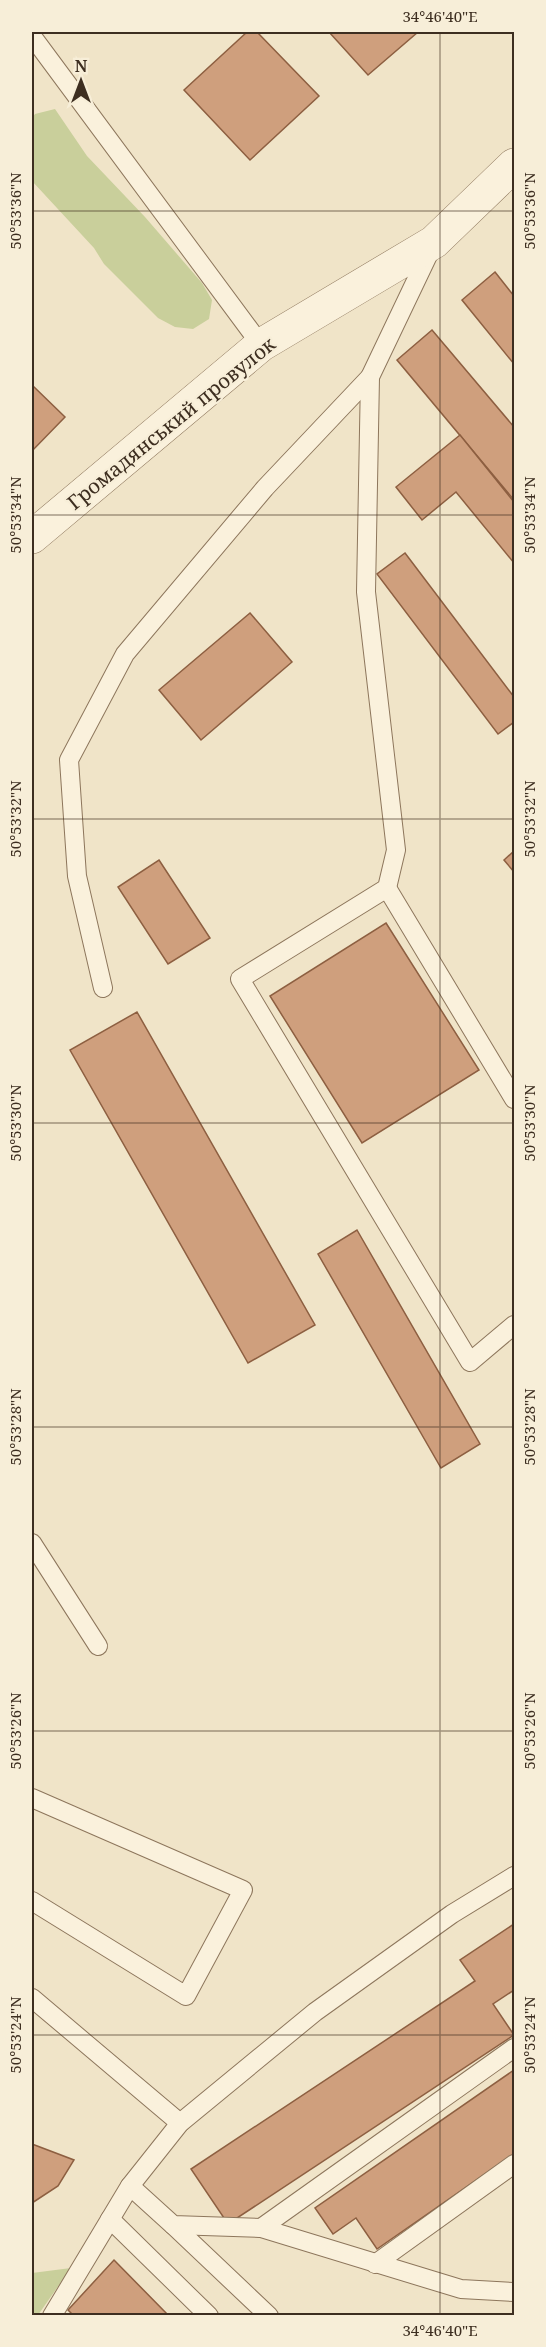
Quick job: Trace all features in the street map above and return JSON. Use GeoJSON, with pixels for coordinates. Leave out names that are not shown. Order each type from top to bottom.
{"type":"FeatureCollection","features":[{"type":"Feature","properties":{"kind":"street","name":"Громадянський провулок"},"geometry":{"type":"LineString","coordinates":[[32,537],[261,345],[434,242],[514,165]]}},
{"type":"Feature","properties":{"kind":"lane"},"geometry":{"type":"LineString","coordinates":[[32,36],[261,345]]}},
{"type":"Feature","properties":{"kind":"lane"},"geometry":{"type":"LineString","coordinates":[[103,988],[77,876],[69,760],[125,654],[265,488],[370,377],[434,242]]}},
{"type":"Feature","properties":{"kind":"lane"},"geometry":{"type":"LineString","coordinates":[[370,377],[366,592],[396,850],[387,888],[514,1098]]}},
{"type":"Feature","properties":{"kind":"lane"},"geometry":{"type":"LineString","coordinates":[[387,888],[240,979],[470,1362],[514,1325]]}},
{"type":"Feature","properties":{"kind":"lane"},"geometry":{"type":"LineString","coordinates":[[32,1543],[98,1646]]}},
{"type":"Feature","properties":{"kind":"lane"},"geometry":{"type":"LineString","coordinates":[[32,1798],[243,1890],[186,1996],[32,1901]]}},
{"type":"Feature","properties":{"kind":"lane"},"geometry":{"type":"LineString","coordinates":[[53,2315],[130,2186],[180,2123],[315,2012],[452,1914],[514,1876]]}},
{"type":"Feature","properties":{"kind":"lane"},"geometry":{"type":"LineString","coordinates":[[32,1998],[180,2123]]}},
{"type":"Feature","properties":{"kind":"lane"},"geometry":{"type":"LineString","coordinates":[[261,2228],[514,2048]]}},
{"type":"Feature","properties":{"kind":"lane"},"geometry":{"type":"LineString","coordinates":[[375,2264],[514,2164]]}},
{"type":"Feature","properties":{"kind":"lane"},"geometry":{"type":"LineString","coordinates":[[130,2186],[269,2316]]}},
{"type":"Feature","properties":{"kind":"lane"},"geometry":{"type":"LineString","coordinates":[[110,2219],[208,2316]]}},
{"type":"Feature","properties":{"kind":"lane"},"geometry":{"type":"LineString","coordinates":[[172,2225],[261,2228],[461,2289],[514,2292]]}},
{"type":"Feature","properties":{"kind":"green space"},"geometry":{"type":"Polygon","coordinates":[[[55,109],[87,156],[145,217],[202,283],[212,300],[209,319],[193,329],[175,327],[158,318],[104,264],[94,248],[32,181],[32,118],[35,114],[55,109]]]}},
{"type":"Feature","properties":{"kind":"green space"},"geometry":{"type":"Polygon","coordinates":[[[71,2268],[38,2315],[32,2316],[32,2273],[71,2268]]]}},
{"type":"Feature","properties":{"kind":"building"},"geometry":{"type":"Polygon","coordinates":[[[247,32],[257,32],[319,96],[250,160],[184,90],[247,32]]]}},
{"type":"Feature","properties":{"kind":"building"},"geometry":{"type":"Polygon","coordinates":[[[329,32],[418,32],[368,75],[329,32]]]}},
{"type":"Feature","properties":{"kind":"building"},"geometry":{"type":"Polygon","coordinates":[[[495,272],[514,296],[514,364],[462,300],[495,272]]]}},
{"type":"Feature","properties":{"kind":"building"},"geometry":{"type":"Polygon","coordinates":[[[432,330],[514,427],[514,500],[397,360],[432,330]]]}},
{"type":"Feature","properties":{"kind":"building"},"geometry":{"type":"Polygon","coordinates":[[[32,385],[65,417],[32,451],[32,385]]]}},
{"type":"Feature","properties":{"kind":"building"},"geometry":{"type":"Polygon","coordinates":[[[460,435],[514,502],[514,563],[456,492],[422,520],[396,487],[460,435]]]}},
{"type":"Feature","properties":{"kind":"building"},"geometry":{"type":"Polygon","coordinates":[[[405,553],[514,697],[514,722],[498,734],[377,574],[405,553]]]}},
{"type":"Feature","properties":{"kind":"building"},"geometry":{"type":"Polygon","coordinates":[[[250,613],[292,662],[201,740],[159,690],[250,613]]]}},
{"type":"Feature","properties":{"kind":"building"},"geometry":{"type":"Polygon","coordinates":[[[514,851],[514,872],[504,860],[514,851]]]}},
{"type":"Feature","properties":{"kind":"building"},"geometry":{"type":"Polygon","coordinates":[[[159,860],[210,938],[168,964],[118,887],[159,860]]]}},
{"type":"Feature","properties":{"kind":"building"},"geometry":{"type":"Polygon","coordinates":[[[386,923],[479,1070],[362,1143],[270,996],[386,923]]]}},
{"type":"Feature","properties":{"kind":"building"},"geometry":{"type":"Polygon","coordinates":[[[137,1012],[315,1325],[248,1363],[70,1050],[137,1012]]]}},
{"type":"Feature","properties":{"kind":"building"},"geometry":{"type":"Polygon","coordinates":[[[357,1230],[480,1444],[441,1468],[318,1254],[357,1230]]]}},
{"type":"Feature","properties":{"kind":"building"},"geometry":{"type":"Polygon","coordinates":[[[514,1924],[514,1990],[493,2004],[514,2035],[228,2224],[191,2169],[475,1981],[460,1960],[514,1924]]]}},
{"type":"Feature","properties":{"kind":"building"},"geometry":{"type":"Polygon","coordinates":[[[514,2070],[514,2154],[377,2249],[356,2218],[333,2234],[315,2208],[514,2070]]]}},
{"type":"Feature","properties":{"kind":"building"},"geometry":{"type":"Polygon","coordinates":[[[32,2144],[74,2160],[58,2186],[32,2203],[32,2144]]]}},
{"type":"Feature","properties":{"kind":"building"},"geometry":{"type":"Polygon","coordinates":[[[114,2260],[169,2316],[74,2316],[68,2310],[114,2260]]]}}]}
